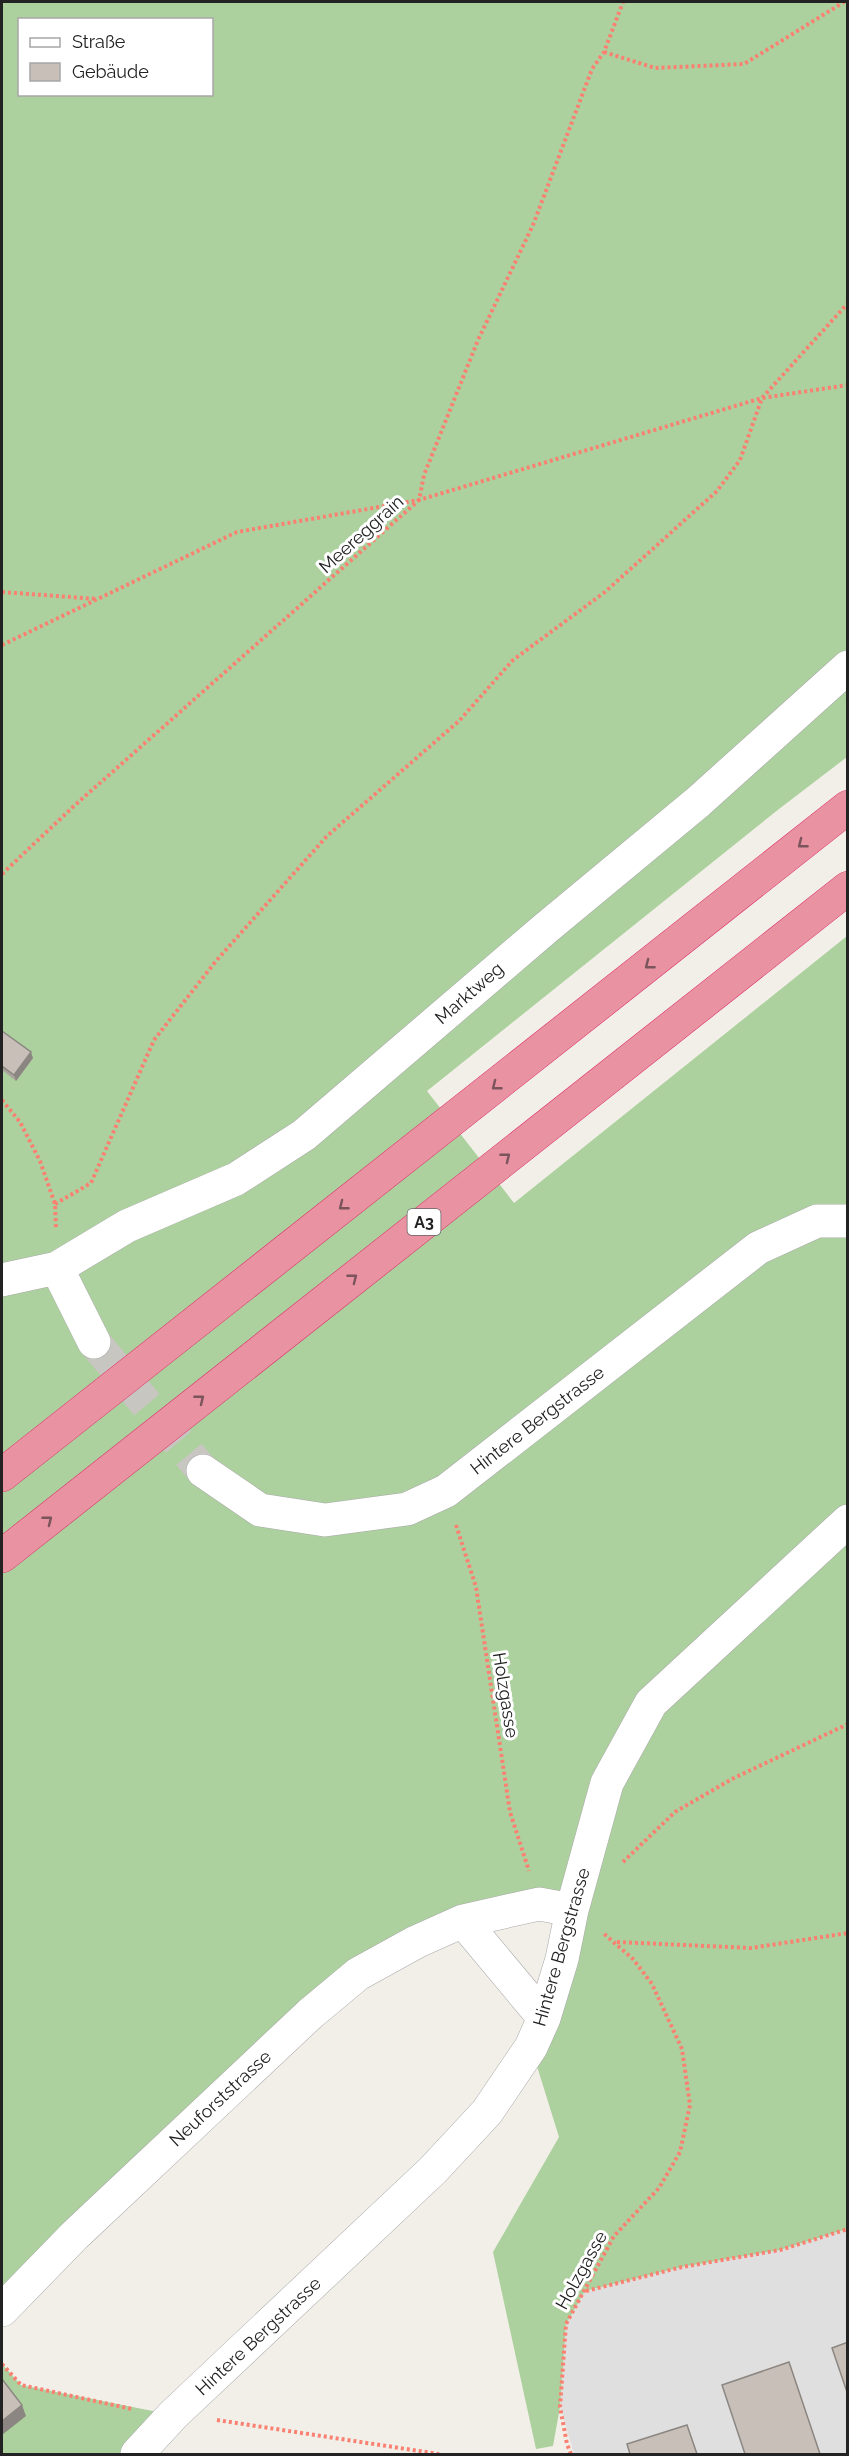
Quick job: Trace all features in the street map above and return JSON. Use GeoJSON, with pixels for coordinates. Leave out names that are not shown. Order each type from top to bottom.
{"type":"FeatureCollection","features":[{"type":"Feature","properties":{"kind":"highway"},"geometry":{"type":"LineString","coordinates":[[2,1475],[848,807]]}},
{"type":"Feature","properties":{"kind":"highway","name":"A3"},"geometry":{"type":"LineString","coordinates":[[2,1556],[848,888]]}},
{"type":"Feature","properties":{"kind":"street","name":"Marktweg"},"geometry":{"type":"LineString","coordinates":[[2,1280],[57,1268],[127,1226],[236,1179],[304,1135],[546,928],[698,802],[848,667]]}},
{"type":"Feature","properties":{"kind":"street","name":"Hintere Bergstrasse"},"geometry":{"type":"LineString","coordinates":[[203,1471],[260,1510],[325,1520],[407,1509],[446,1491],[758,1248],[818,1221],[848,1221]]}},
{"type":"Feature","properties":{"kind":"street"},"geometry":{"type":"LineString","coordinates":[[57,1268],[94,1342]]}},
{"type":"Feature","properties":{"kind":"street","name":"Hintere Bergstrasse"},"geometry":{"type":"LineString","coordinates":[[137,2454],[173,2415],[433,2170],[487,2112],[531,2047],[544,2018],[562,1959],[572,1910],[607,1783],[651,1703],[848,1521]]}},
{"type":"Feature","properties":{"kind":"street","name":"Neuforststrasse"},"geometry":{"type":"LineString","coordinates":[[2,2310],[75,2235],[310,2014],[358,1974],[416,1942],[463,1921],[540,1904],[572,1910]]}},
{"type":"Feature","properties":{"kind":"street"},"geometry":{"type":"LineString","coordinates":[[463,1921],[544,2018]]}},
{"type":"Feature","properties":{"kind":"path","name":"Meereggrain"},"geometry":{"type":"LineString","coordinates":[[2,874],[74,806],[419,500],[424,475],[478,340],[533,225],[592,69],[604,52],[623,2]]}},
{"type":"Feature","properties":{"kind":"path"},"geometry":{"type":"LineString","coordinates":[[604,52],[655,68],[744,64],[844,2]]}},
{"type":"Feature","properties":{"kind":"path"},"geometry":{"type":"LineString","coordinates":[[55,1204],[91,1183],[154,1040],[216,961],[327,836],[459,721],[513,660],[605,592],[717,491],[740,460],[762,398],[848,303]]}},
{"type":"Feature","properties":{"kind":"path"},"geometry":{"type":"LineString","coordinates":[[2,645],[237,532],[419,500],[762,398],[848,385]]}},
{"type":"Feature","properties":{"kind":"path"},"geometry":{"type":"LineString","coordinates":[[2,592],[99,599]]}},
{"type":"Feature","properties":{"kind":"path"},"geometry":{"type":"LineString","coordinates":[[2,1100],[20,1122],[40,1161],[55,1204],[57,1268]]}},
{"type":"Feature","properties":{"kind":"path","name":"Holzgasse"},"geometry":{"type":"LineString","coordinates":[[446,1491],[476,1587],[510,1812],[540,1904]]}},
{"type":"Feature","properties":{"kind":"path"},"geometry":{"type":"LineString","coordinates":[[618,1867],[675,1812],[732,1779],[848,1724]]}},
{"type":"Feature","properties":{"kind":"path","name":"Holzgasse"},"geometry":{"type":"LineString","coordinates":[[571,2454],[560,2407],[566,2324],[614,2235],[659,2188],[680,2152],[690,2105],[682,2049],[652,1984],[617,1942],[572,1910]]}},
{"type":"Feature","properties":{"kind":"path"},"geometry":{"type":"LineString","coordinates":[[617,1942],[751,1947],[848,1933]]}},
{"type":"Feature","properties":{"kind":"path"},"geometry":{"type":"LineString","coordinates":[[585,2291],[682,2267],[780,2250],[848,2229]]}},
{"type":"Feature","properties":{"kind":"path"},"geometry":{"type":"LineString","coordinates":[[2,2364],[21,2385],[173,2415],[439,2454]]}},
{"type":"Feature","properties":{"kind":"shaded area"},"geometry":{"type":"Polygon","coordinates":[[[847,2229],[847,2454],[574,2454],[560,2407],[566,2324],[585,2291],[682,2267],[780,2250],[847,2229]]]}},
{"type":"Feature","properties":{"kind":"green space"},"geometry":{"type":"Polygon","coordinates":[[[2,2],[847,2],[847,757],[427,1091],[514,1203],[847,936],[847,2229],[780,2250],[682,2267],[585,2291],[566,2324],[560,2407],[553,2446],[536,2449],[493,2252],[559,2137],[531,2047],[572,1910],[416,1942],[2,2310],[2,2]]]}},
{"type":"Feature","properties":{"kind":"green space"},"geometry":{"type":"Polygon","coordinates":[[[2,2364],[21,2385],[173,2415],[130,2454],[2,2454],[2,2364]]]}},
{"type":"Feature","properties":{"kind":"building"},"geometry":{"type":"Polygon","coordinates":[[[2,1031],[31,1052],[14,1075],[2,1066],[2,1031]]]}},
{"type":"Feature","properties":{"kind":"building"},"geometry":{"type":"Polygon","coordinates":[[[848,2342],[848,2395],[832,2348],[848,2342]]]}},
{"type":"Feature","properties":{"kind":"building"},"geometry":{"type":"Polygon","coordinates":[[[789,2362],[820,2454],[745,2454],[722,2385],[789,2362]]]}},
{"type":"Feature","properties":{"kind":"building"},"geometry":{"type":"Polygon","coordinates":[[[2,2379],[22,2405],[2,2421],[2,2379]]]}},
{"type":"Feature","properties":{"kind":"building"},"geometry":{"type":"Polygon","coordinates":[[[687,2425],[697,2454],[630,2454],[627,2444],[687,2425]]]}},
{"type":"Feature","properties":{"kind":"tunnel"},"geometry":{"type":"LineString","coordinates":[[94,1342],[203,1471]]}}]}
